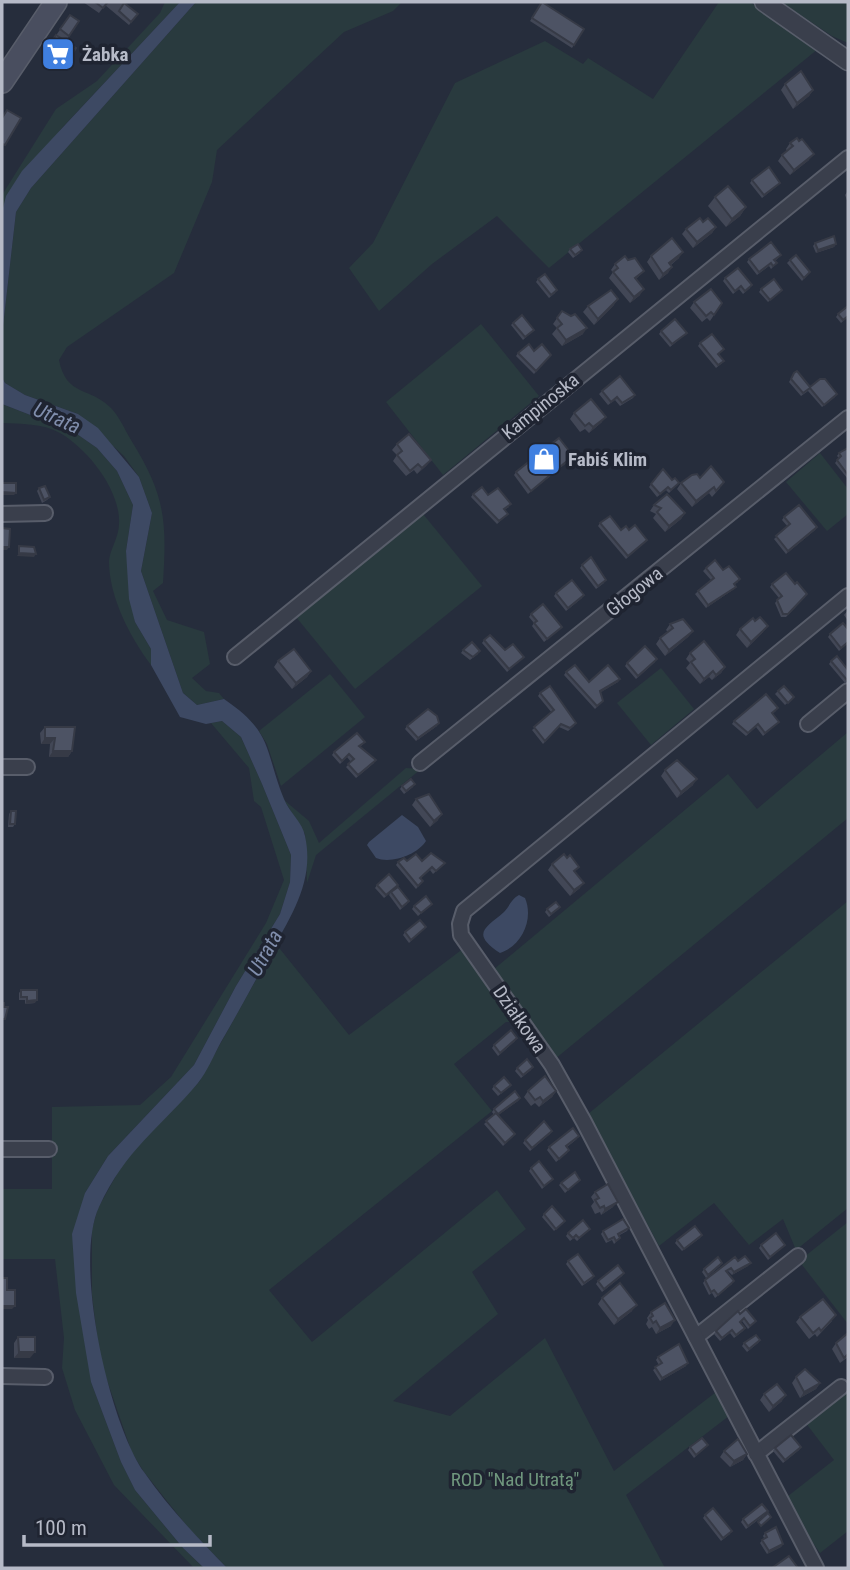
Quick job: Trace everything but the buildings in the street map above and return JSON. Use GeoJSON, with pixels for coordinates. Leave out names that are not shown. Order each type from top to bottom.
{"type":"FeatureCollection","features":[{"type":"Feature","properties":{"kind":"main road"},"geometry":{"type":"LineString","coordinates":[[6,68],[56,2]]}},
{"type":"Feature","properties":{"kind":"street"},"geometry":{"type":"LineString","coordinates":[[764,2],[848,61]]}},
{"type":"Feature","properties":{"kind":"street","name":"Kampinoska"},"geometry":{"type":"LineString","coordinates":[[234,657],[848,158]]}},
{"type":"Feature","properties":{"kind":"street","name":"Głogowa"},"geometry":{"type":"LineString","coordinates":[[420,763],[848,418]]}},
{"type":"Feature","properties":{"kind":"street"},"geometry":{"type":"LineString","coordinates":[[2,514],[45,513]]}},
{"type":"Feature","properties":{"kind":"street","name":"Działkowa"},"geometry":{"type":"LineString","coordinates":[[816,1568],[558,1077],[461,935],[461,916],[848,596]]}},
{"type":"Feature","properties":{"kind":"street"},"geometry":{"type":"LineString","coordinates":[[808,724],[848,691]]}},
{"type":"Feature","properties":{"kind":"street"},"geometry":{"type":"LineString","coordinates":[[2,767],[27,767]]}},
{"type":"Feature","properties":{"kind":"street"},"geometry":{"type":"LineString","coordinates":[[2,1149],[49,1149]]}},
{"type":"Feature","properties":{"kind":"street"},"geometry":{"type":"LineString","coordinates":[[696,1337],[798,1256]]}},
{"type":"Feature","properties":{"kind":"street"},"geometry":{"type":"LineString","coordinates":[[2,1376],[45,1377]]}},
{"type":"Feature","properties":{"kind":"street"},"geometry":{"type":"LineString","coordinates":[[756,1454],[841,1387]]}},
{"type":"Feature","properties":{"kind":"green space"},"geometry":{"type":"Polygon","coordinates":[[[165,2],[180,2],[61,129],[2,212],[2,195],[56,109],[97,81],[160,13],[165,2]]]}},
{"type":"Feature","properties":{"kind":"green space"},"geometry":{"type":"Polygon","coordinates":[[[196,2],[402,2],[393,11],[344,32],[217,150],[212,182],[174,273],[67,347],[59,360],[62,372],[73,386],[103,401],[114,411],[151,477],[164,524],[163,583],[153,591],[167,620],[204,632],[210,664],[192,678],[206,691],[219,693],[224,699],[197,705],[183,693],[141,571],[152,513],[139,477],[124,456],[78,414],[25,395],[5,383],[2,377],[2,335],[16,212],[31,188],[196,2]]]}},
{"type":"Feature","properties":{"kind":"green space"},"geometry":{"type":"Polygon","coordinates":[[[719,2],[750,2],[818,49],[549,268],[497,216],[432,264],[379,311],[349,268],[373,243],[455,83],[545,41],[583,64],[588,58],[653,99],[719,2]]]}},
{"type":"Feature","properties":{"kind":"green space"},"geometry":{"type":"Polygon","coordinates":[[[781,2],[848,2],[848,43],[832,36],[781,2]]]}},
{"type":"Feature","properties":{"kind":"green space"},"geometry":{"type":"Polygon","coordinates":[[[481,324],[539,396],[443,475],[386,402],[481,324]]]}},
{"type":"Feature","properties":{"kind":"green space"},"geometry":{"type":"Polygon","coordinates":[[[2,404],[74,432],[97,448],[117,471],[133,505],[126,551],[135,622],[151,649],[151,665],[128,629],[113,588],[109,561],[119,524],[115,498],[109,485],[92,460],[60,433],[39,426],[2,423],[2,404]]]}},
{"type":"Feature","properties":{"kind":"green space"},"geometry":{"type":"Polygon","coordinates":[[[820,453],[848,489],[848,514],[827,531],[786,482],[820,453]]]}},
{"type":"Feature","properties":{"kind":"green space"},"geometry":{"type":"Polygon","coordinates":[[[423,514],[482,586],[355,689],[296,617],[423,514]]]}},
{"type":"Feature","properties":{"kind":"green space"},"geometry":{"type":"Polygon","coordinates":[[[661,668],[694,709],[651,745],[617,703],[661,668]]]}},
{"type":"Feature","properties":{"kind":"green space"},"geometry":{"type":"Polygon","coordinates":[[[330,674],[365,717],[281,786],[267,744],[259,731],[330,674]]]}},
{"type":"Feature","properties":{"kind":"green space"},"geometry":{"type":"Polygon","coordinates":[[[222,721],[241,737],[262,784],[291,855],[290,882],[280,914],[236,986],[194,1065],[108,1156],[85,1193],[91,1382],[121,1462],[135,1490],[183,1548],[204,1568],[194,1568],[114,1485],[75,1410],[62,1368],[64,1338],[55,1259],[2,1259],[2,1189],[52,1189],[52,1107],[140,1105],[171,1077],[266,923],[284,880],[261,807],[254,801],[249,768],[211,723],[222,721]]]}},
{"type":"Feature","properties":{"kind":"green space"},"geometry":{"type":"Polygon","coordinates":[[[848,732],[848,818],[555,1059],[493,970],[728,774],[757,809],[848,732]]]}},
{"type":"Feature","properties":{"kind":"green space"},"geometry":{"type":"Polygon","coordinates":[[[406,768],[421,769],[316,855],[307,883],[305,834],[284,800],[309,821],[319,843],[406,768]]]}},
{"type":"Feature","properties":{"kind":"green space"},"geometry":{"type":"Polygon","coordinates":[[[848,901],[848,1208],[796,1250],[783,1219],[749,1245],[714,1203],[659,1246],[588,1114],[848,901]]]}},
{"type":"Feature","properties":{"kind":"green space","name":"ROD \"Nad Utratą\""},"geometry":{"type":"Polygon","coordinates":[[[276,944],[349,1035],[464,948],[515,1022],[506,1022],[454,1064],[492,1111],[269,1290],[312,1342],[497,1190],[526,1229],[472,1272],[498,1314],[393,1401],[450,1416],[545,1338],[614,1471],[716,1392],[729,1416],[626,1495],[665,1568],[227,1568],[190,1530],[132,1453],[100,1360],[92,1295],[92,1229],[98,1208],[122,1165],[148,1133],[199,1082],[276,944]]]}},
{"type":"Feature","properties":{"kind":"green space"},"geometry":{"type":"Polygon","coordinates":[[[848,1222],[848,1324],[799,1261],[848,1222]]]}},
{"type":"Feature","properties":{"kind":"green space"},"geometry":{"type":"Polygon","coordinates":[[[848,1386],[848,1531],[820,1553],[783,1500],[834,1460],[805,1422],[848,1386]]]}},
{"type":"Feature","properties":{"kind":"water"},"geometry":{"type":"Polygon","coordinates":[[[180,2],[196,2],[31,188],[16,212],[2,335],[2,212],[6,196],[22,171],[180,2]]]}},
{"type":"Feature","properties":{"kind":"water","name":"Utrata"},"geometry":{"type":"Polygon","coordinates":[[[2,377],[5,383],[25,395],[78,414],[98,428],[139,477],[152,513],[141,571],[183,693],[197,705],[224,699],[252,722],[265,743],[284,799],[305,836],[307,868],[304,883],[286,926],[204,1074],[120,1170],[99,1207],[92,1232],[90,1265],[99,1342],[108,1381],[131,1449],[163,1498],[227,1568],[204,1568],[183,1548],[135,1490],[121,1462],[91,1382],[76,1293],[72,1234],[85,1193],[108,1156],[194,1065],[236,986],[280,914],[290,882],[291,855],[241,737],[222,721],[206,724],[180,717],[151,665],[151,649],[135,622],[129,599],[126,551],[133,505],[117,471],[97,448],[74,432],[2,404],[2,377]]]}},
{"type":"Feature","properties":{"kind":"water"},"geometry":{"type":"Polygon","coordinates":[[[402,815],[418,827],[426,841],[403,857],[389,860],[376,858],[367,845],[402,815]]]}},
{"type":"Feature","properties":{"kind":"water"},"geometry":{"type":"Polygon","coordinates":[[[519,895],[525,898],[527,923],[520,938],[500,953],[485,940],[484,931],[519,895]]]}},
{"type":"Feature","properties":{"kind":"place","name":"Żabka"},"geometry":{"type":"Point","coordinates":[58,54]}},
{"type":"Feature","properties":{"kind":"place","name":"Fabiś Klim"},"geometry":{"type":"Point","coordinates":[544,459]}}]}
